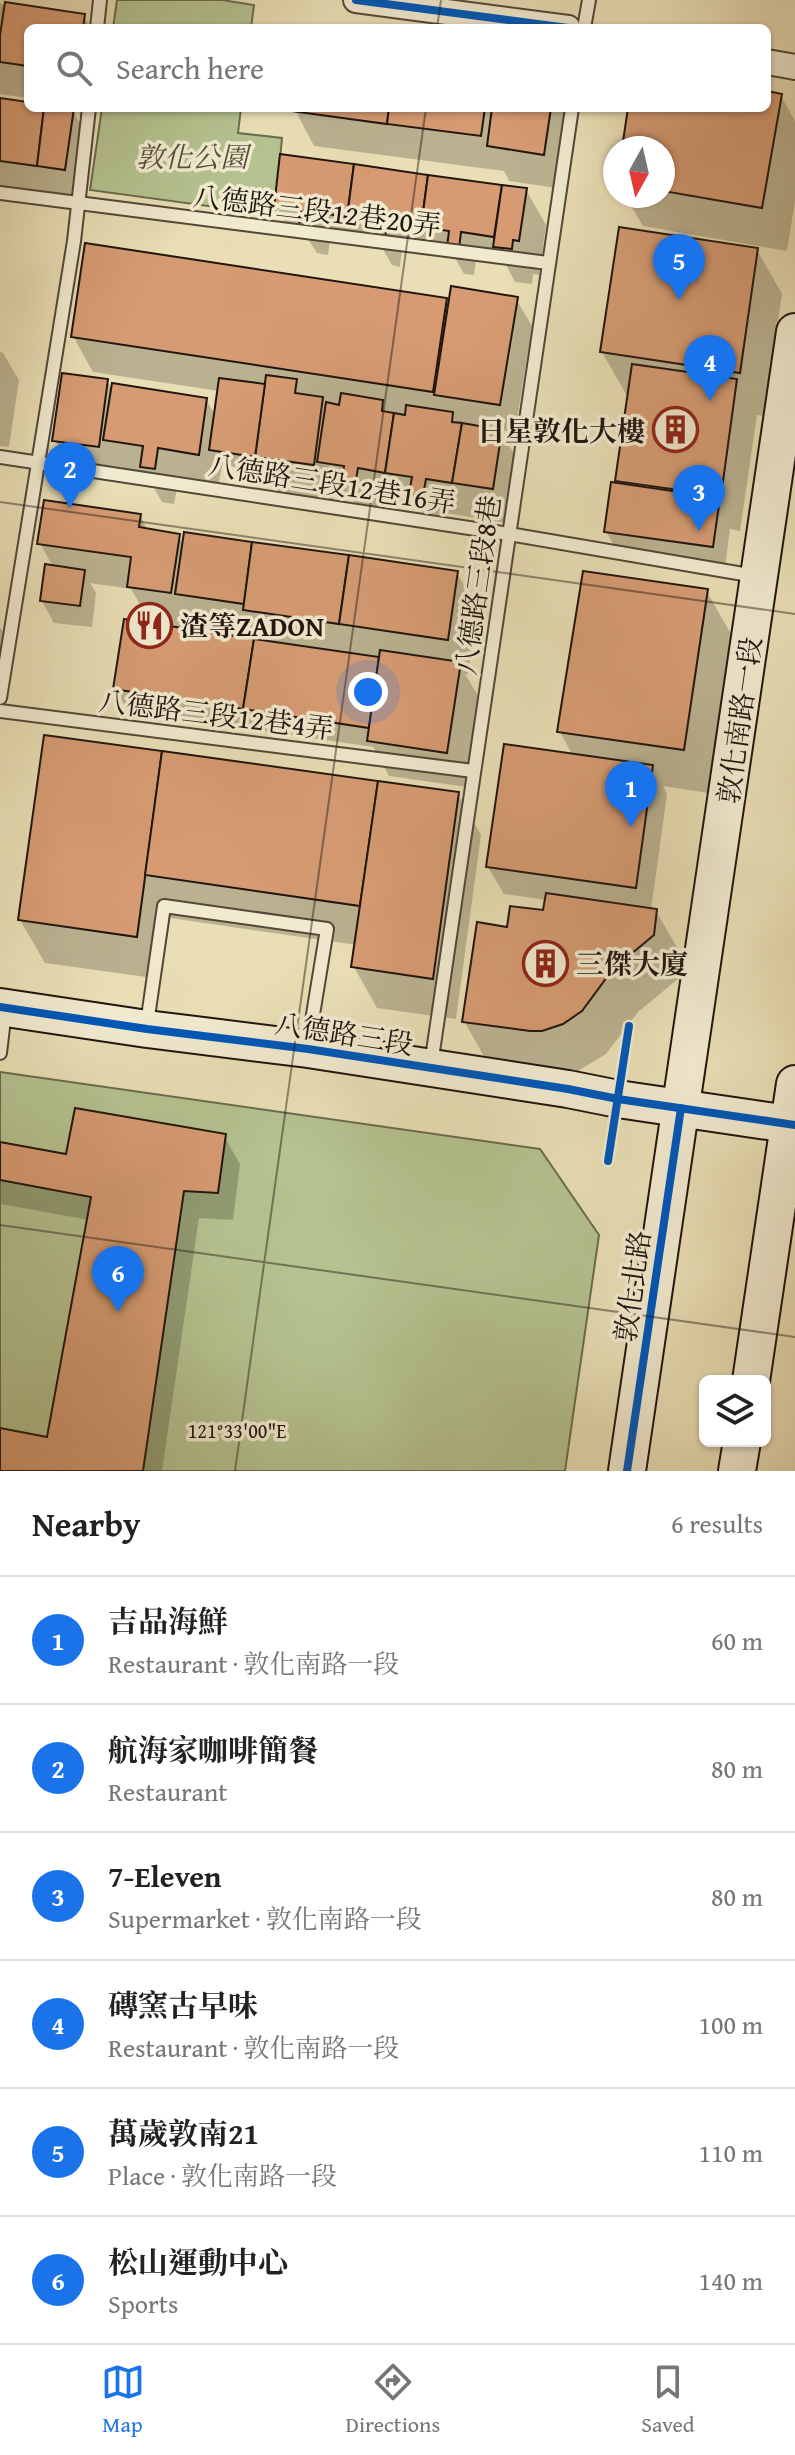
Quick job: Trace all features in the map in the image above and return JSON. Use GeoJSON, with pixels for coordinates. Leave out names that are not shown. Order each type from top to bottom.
{"type":"FeatureCollection","features":[{"type":"Feature","properties":{"kind":"main road","name":"敦化南路一段"},"geometry":{"type":"LineString","coordinates":[[681,1108],[795,332]]}},
{"type":"Feature","properties":{"kind":"main road","name":"八德路三段"},"geometry":{"type":"LineString","coordinates":[[3,1007],[308,1049],[792,1124]]}},
{"type":"Feature","properties":{"kind":"main road"},"geometry":{"type":"LineString","coordinates":[[752,1375],[792,1124],[795,1084]]}},
{"type":"Feature","properties":{"kind":"main road","name":"敦化北路"},"geometry":{"type":"LineString","coordinates":[[627,1471],[681,1108]]}},
{"type":"Feature","properties":{"kind":"main road"},"geometry":{"type":"LineString","coordinates":[[737,1471],[741,1447]]}},
{"type":"Feature","properties":{"kind":"street"},"geometry":{"type":"LineString","coordinates":[[356,0],[538,24]]}},
{"type":"Feature","properties":{"kind":"street"},"geometry":{"type":"LineString","coordinates":[[771,63],[795,67]]}},
{"type":"Feature","properties":{"kind":"lane"},"geometry":{"type":"LineString","coordinates":[[97,24],[100,0]]}},
{"type":"Feature","properties":{"kind":"lane"},"geometry":{"type":"LineString","coordinates":[[585,24],[589,0]]}},
{"type":"Feature","properties":{"kind":"lane"},"geometry":{"type":"LineString","coordinates":[[0,698],[79,205],[89,112]]}},
{"type":"Feature","properties":{"kind":"lane","name":"八德路三段8巷"},"geometry":{"type":"LineString","coordinates":[[430,1068],[571,112]]}},
{"type":"Feature","properties":{"kind":"lane","name":"八德路三段12巷20弄"},"geometry":{"type":"LineString","coordinates":[[0,193],[548,263]]}},
{"type":"Feature","properties":{"kind":"lane","name":"八德路三段12巷16弄"},"geometry":{"type":"LineString","coordinates":[[0,457],[509,534],[760,576]]}},
{"type":"Feature","properties":{"kind":"lane","name":"八德路三段12巷4弄"},"geometry":{"type":"LineString","coordinates":[[0,711],[473,771]]}},
{"type":"Feature","properties":{"kind":"lane"},"geometry":{"type":"LineString","coordinates":[[147,1029],[164,906],[327,929],[308,1049]]}},
{"type":"Feature","properties":{"kind":"lane"},"geometry":{"type":"LineString","coordinates":[[0,1053],[3,1007]]}},
{"type":"Feature","properties":{"kind":"green space"},"geometry":{"type":"Polygon","coordinates":[[[117,0],[222,0],[254,5],[252,24],[114,24],[117,0]]]}},
{"type":"Feature","properties":{"kind":"green space","name":"敦化公園"},"geometry":{"type":"Polygon","coordinates":[[[101,112],[241,112],[238,133],[282,138],[275,215],[90,190],[101,112]]]}},
{"type":"Feature","properties":{"kind":"green space"},"geometry":{"type":"Polygon","coordinates":[[[0,1072],[540,1149],[599,1235],[565,1471],[0,1471],[0,1072]]]}},
{"type":"Feature","properties":{"kind":"building"},"geometry":{"type":"Polygon","coordinates":[[[5,2],[85,14],[84,24],[24,24],[24,65],[0,62],[5,2]]]}},
{"type":"Feature","properties":{"kind":"building"},"geometry":{"type":"Polygon","coordinates":[[[771,92],[782,94],[762,208],[675,193],[675,136],[624,136],[627,112],[771,112],[771,92]]]}},
{"type":"Feature","properties":{"kind":"building"},"geometry":{"type":"Polygon","coordinates":[[[0,98],[24,101],[24,112],[44,112],[37,166],[0,161],[0,98]]]}},
{"type":"Feature","properties":{"kind":"building"},"geometry":{"type":"Polygon","coordinates":[[[44,112],[73,112],[65,170],[37,166],[44,112]]]}},
{"type":"Feature","properties":{"kind":"building"},"geometry":{"type":"Polygon","coordinates":[[[298,112],[388,112],[387,124],[298,112]]]}},
{"type":"Feature","properties":{"kind":"building"},"geometry":{"type":"Polygon","coordinates":[[[388,112],[484,112],[481,136],[387,124],[388,112]]]}},
{"type":"Feature","properties":{"kind":"building"},"geometry":{"type":"Polygon","coordinates":[[[491,112],[550,112],[544,155],[487,146],[491,112]]]}},
{"type":"Feature","properties":{"kind":"building"},"geometry":{"type":"Polygon","coordinates":[[[280,154],[354,164],[347,217],[315,212],[313,228],[299,226],[301,210],[274,207],[280,154]]]}},
{"type":"Feature","properties":{"kind":"building"},"geometry":{"type":"Polygon","coordinates":[[[354,164],[428,175],[421,227],[387,222],[385,240],[374,238],[376,221],[347,217],[354,164]]]}},
{"type":"Feature","properties":{"kind":"building"},"geometry":{"type":"Polygon","coordinates":[[[428,175],[502,185],[494,237],[461,232],[459,249],[447,247],[449,231],[421,227],[428,175]]]}},
{"type":"Feature","properties":{"kind":"building"},"geometry":{"type":"Polygon","coordinates":[[[502,185],[527,188],[519,241],[513,240],[512,249],[493,247],[502,185]]]}},
{"type":"Feature","properties":{"kind":"building"},"geometry":{"type":"Polygon","coordinates":[[[619,227],[758,248],[740,373],[600,352],[619,227]]]}},
{"type":"Feature","properties":{"kind":"building"},"geometry":{"type":"Polygon","coordinates":[[[85,243],[447,298],[433,392],[71,337],[85,243]]]}},
{"type":"Feature","properties":{"kind":"building"},"geometry":{"type":"Polygon","coordinates":[[[451,286],[518,297],[500,405],[434,395],[451,286]]]}},
{"type":"Feature","properties":{"kind":"building","name":"日星敦化大樓"},"geometry":{"type":"Polygon","coordinates":[[[632,364],[737,379],[721,496],[615,481],[632,364]]]}},
{"type":"Feature","properties":{"kind":"building"},"geometry":{"type":"Polygon","coordinates":[[[62,373],[108,379],[99,447],[52,441],[62,373]]]}},
{"type":"Feature","properties":{"kind":"building"},"geometry":{"type":"Polygon","coordinates":[[[266,375],[297,379],[295,393],[323,397],[314,465],[255,457],[266,375]]]}},
{"type":"Feature","properties":{"kind":"building"},"geometry":{"type":"Polygon","coordinates":[[[219,378],[265,384],[255,457],[209,450],[219,378]]]}},
{"type":"Feature","properties":{"kind":"building"},"geometry":{"type":"Polygon","coordinates":[[[112,383],[207,398],[199,455],[158,448],[155,469],[140,467],[143,446],[103,440],[112,383]]]}},
{"type":"Feature","properties":{"kind":"building"},"geometry":{"type":"Polygon","coordinates":[[[341,393],[383,400],[382,411],[394,413],[385,473],[358,468],[355,485],[341,484],[344,466],[317,462],[326,402],[339,405],[341,393]]]}},
{"type":"Feature","properties":{"kind":"building"},"geometry":{"type":"Polygon","coordinates":[[[406,405],[453,412],[452,422],[462,423],[452,483],[426,479],[423,496],[409,494],[412,477],[385,473],[394,413],[405,415],[406,405]]]}},
{"type":"Feature","properties":{"kind":"building"},"geometry":{"type":"Polygon","coordinates":[[[462,423],[502,430],[493,489],[452,483],[462,423]]]}},
{"type":"Feature","properties":{"kind":"building"},"geometry":{"type":"Polygon","coordinates":[[[611,482],[720,498],[713,547],[604,532],[611,482]]]}},
{"type":"Feature","properties":{"kind":"building"},"geometry":{"type":"Polygon","coordinates":[[[44,500],[141,514],[139,527],[180,534],[171,593],[127,587],[131,557],[37,544],[44,500]]]}},
{"type":"Feature","properties":{"kind":"building"},"geometry":{"type":"Polygon","coordinates":[[[184,532],[252,542],[244,604],[175,594],[184,532]]]}},
{"type":"Feature","properties":{"kind":"building"},"geometry":{"type":"Polygon","coordinates":[[[252,542],[349,555],[339,624],[243,610],[252,542]]]}},
{"type":"Feature","properties":{"kind":"building"},"geometry":{"type":"Polygon","coordinates":[[[349,555],[458,571],[448,640],[339,624],[349,555]]]}},
{"type":"Feature","properties":{"kind":"building"},"geometry":{"type":"Polygon","coordinates":[[[45,564],[85,570],[80,606],[40,601],[45,564]]]}},
{"type":"Feature","properties":{"kind":"building"},"geometry":{"type":"Polygon","coordinates":[[[583,571],[708,589],[684,750],[557,732],[583,571]]]}},
{"type":"Feature","properties":{"kind":"building"},"geometry":{"type":"Polygon","coordinates":[[[124,619],[254,639],[243,709],[113,689],[124,619]]]}},
{"type":"Feature","properties":{"kind":"building"},"geometry":{"type":"Polygon","coordinates":[[[254,639],[379,657],[369,728],[243,709],[254,639]]]}},
{"type":"Feature","properties":{"kind":"building"},"geometry":{"type":"Polygon","coordinates":[[[380,650],[461,662],[447,753],[367,741],[380,650]]]}},
{"type":"Feature","properties":{"kind":"building"},"geometry":{"type":"Polygon","coordinates":[[[44,735],[162,751],[137,937],[18,920],[44,735]]]}},
{"type":"Feature","properties":{"kind":"building"},"geometry":{"type":"Polygon","coordinates":[[[504,744],[653,765],[636,888],[486,867],[504,744]]]}},
{"type":"Feature","properties":{"kind":"building"},"geometry":{"type":"Polygon","coordinates":[[[162,751],[378,781],[360,906],[145,875],[162,751]]]}},
{"type":"Feature","properties":{"kind":"building"},"geometry":{"type":"Polygon","coordinates":[[[378,781],[459,792],[433,979],[351,967],[378,781]]]}},
{"type":"Feature","properties":{"kind":"building","name":"三傑大廈"},"geometry":{"type":"Polygon","coordinates":[[[546,893],[657,909],[654,935],[613,969],[582,1011],[563,1024],[542,1031],[530,1031],[462,1022],[477,922],[507,927],[510,906],[543,910],[546,893]]]}},
{"type":"Feature","properties":{"kind":"building"},"geometry":{"type":"Polygon","coordinates":[[[75,1108],[226,1134],[218,1193],[184,1191],[143,1471],[0,1471],[0,1428],[47,1437],[91,1197],[0,1180],[0,1142],[66,1154],[75,1108]]]}},
{"type":"Feature","properties":{"kind":"cycle path"},"geometry":{"type":"LineString","coordinates":[[356,0],[538,24]]}},
{"type":"Feature","properties":{"kind":"cycle path"},"geometry":{"type":"LineString","coordinates":[[0,1007],[308,1049],[795,1125]]}},
{"type":"Feature","properties":{"kind":"cycle path"},"geometry":{"type":"LineString","coordinates":[[608,1161],[629,1026]]}},
{"type":"Feature","properties":{"kind":"cycle path"},"geometry":{"type":"LineString","coordinates":[[627,1471],[681,1108]]}},
{"type":"Feature","properties":{"kind":"place","name":"萬歲敦南21"},"geometry":{"type":"Point","coordinates":[679,300]}},
{"type":"Feature","properties":{"kind":"place","name":"磚窯古早味"},"geometry":{"type":"Point","coordinates":[710,401]}},
{"type":"Feature","properties":{"kind":"place","name":"日星敦化大樓"},"geometry":{"type":"Point","coordinates":[676,430]}},
{"type":"Feature","properties":{"kind":"place","name":"航海家咖啡簡餐"},"geometry":{"type":"Point","coordinates":[70,508]}},
{"type":"Feature","properties":{"kind":"place","name":"7-Eleven"},"geometry":{"type":"Point","coordinates":[699,531]}},
{"type":"Feature","properties":{"kind":"place","name":"渣等ZADON"},"geometry":{"type":"Point","coordinates":[149,625]}},
{"type":"Feature","properties":{"kind":"place","name":"吉品海鮮"},"geometry":{"type":"Point","coordinates":[631,827]}},
{"type":"Feature","properties":{"kind":"place","name":"三傑大廈"},"geometry":{"type":"Point","coordinates":[545,963]}},
{"type":"Feature","properties":{"kind":"place","name":"松山運動中心"},"geometry":{"type":"Point","coordinates":[118,1312]}}]}
